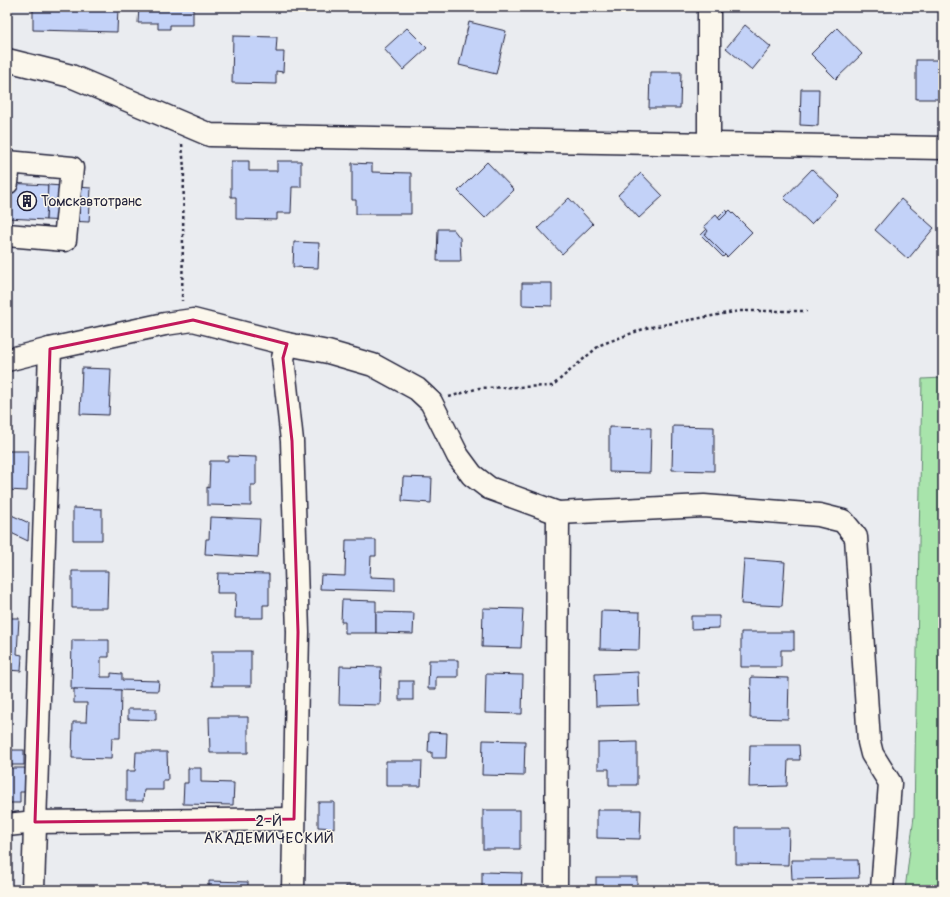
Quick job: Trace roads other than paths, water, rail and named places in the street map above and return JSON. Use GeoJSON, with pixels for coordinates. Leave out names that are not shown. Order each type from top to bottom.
{"type":"FeatureCollection","features":[{"type":"Feature","properties":{"kind":"street"},"geometry":{"type":"LineString","coordinates":[[709,7],[709,144]]}},
{"type":"Feature","properties":{"kind":"street"},"geometry":{"type":"LineString","coordinates":[[7,60],[71,76],[210,134],[943,148]]}},
{"type":"Feature","properties":{"kind":"street"},"geometry":{"type":"LineString","coordinates":[[7,235],[65,240],[72,168],[8,169]]}},
{"type":"Feature","properties":{"kind":"street"},"geometry":{"type":"LineString","coordinates":[[7,360],[164,324],[193,320],[287,344],[328,352],[373,365],[417,389],[431,402],[458,456],[472,475],[489,488],[558,514],[704,506],[819,515],[843,521],[856,537],[869,742],[872,754],[890,783],[882,890]]}},
{"type":"Feature","properties":{"kind":"street"},"geometry":{"type":"LineString","coordinates":[[287,344],[283,358],[292,441],[298,632],[293,890]]}},
{"type":"Feature","properties":{"kind":"street"},"geometry":{"type":"LineString","coordinates":[[33,890],[50,349]]}},
{"type":"Feature","properties":{"kind":"street"},"geometry":{"type":"LineString","coordinates":[[556,890],[558,514]]}},
{"type":"Feature","properties":{"kind":"street"},"geometry":{"type":"LineString","coordinates":[[7,825],[35,822],[294,819]]}},
{"type":"Feature","properties":{"kind":"place","name":"Томскавтотранс"},"geometry":{"type":"Point","coordinates":[27,201]}},
{"type":"Feature","properties":{"kind":"district","name":"2-Й АКАДЕМИЧЕСКИЙ"},"geometry":{"type":"Point","coordinates":[269,830]}}]}
